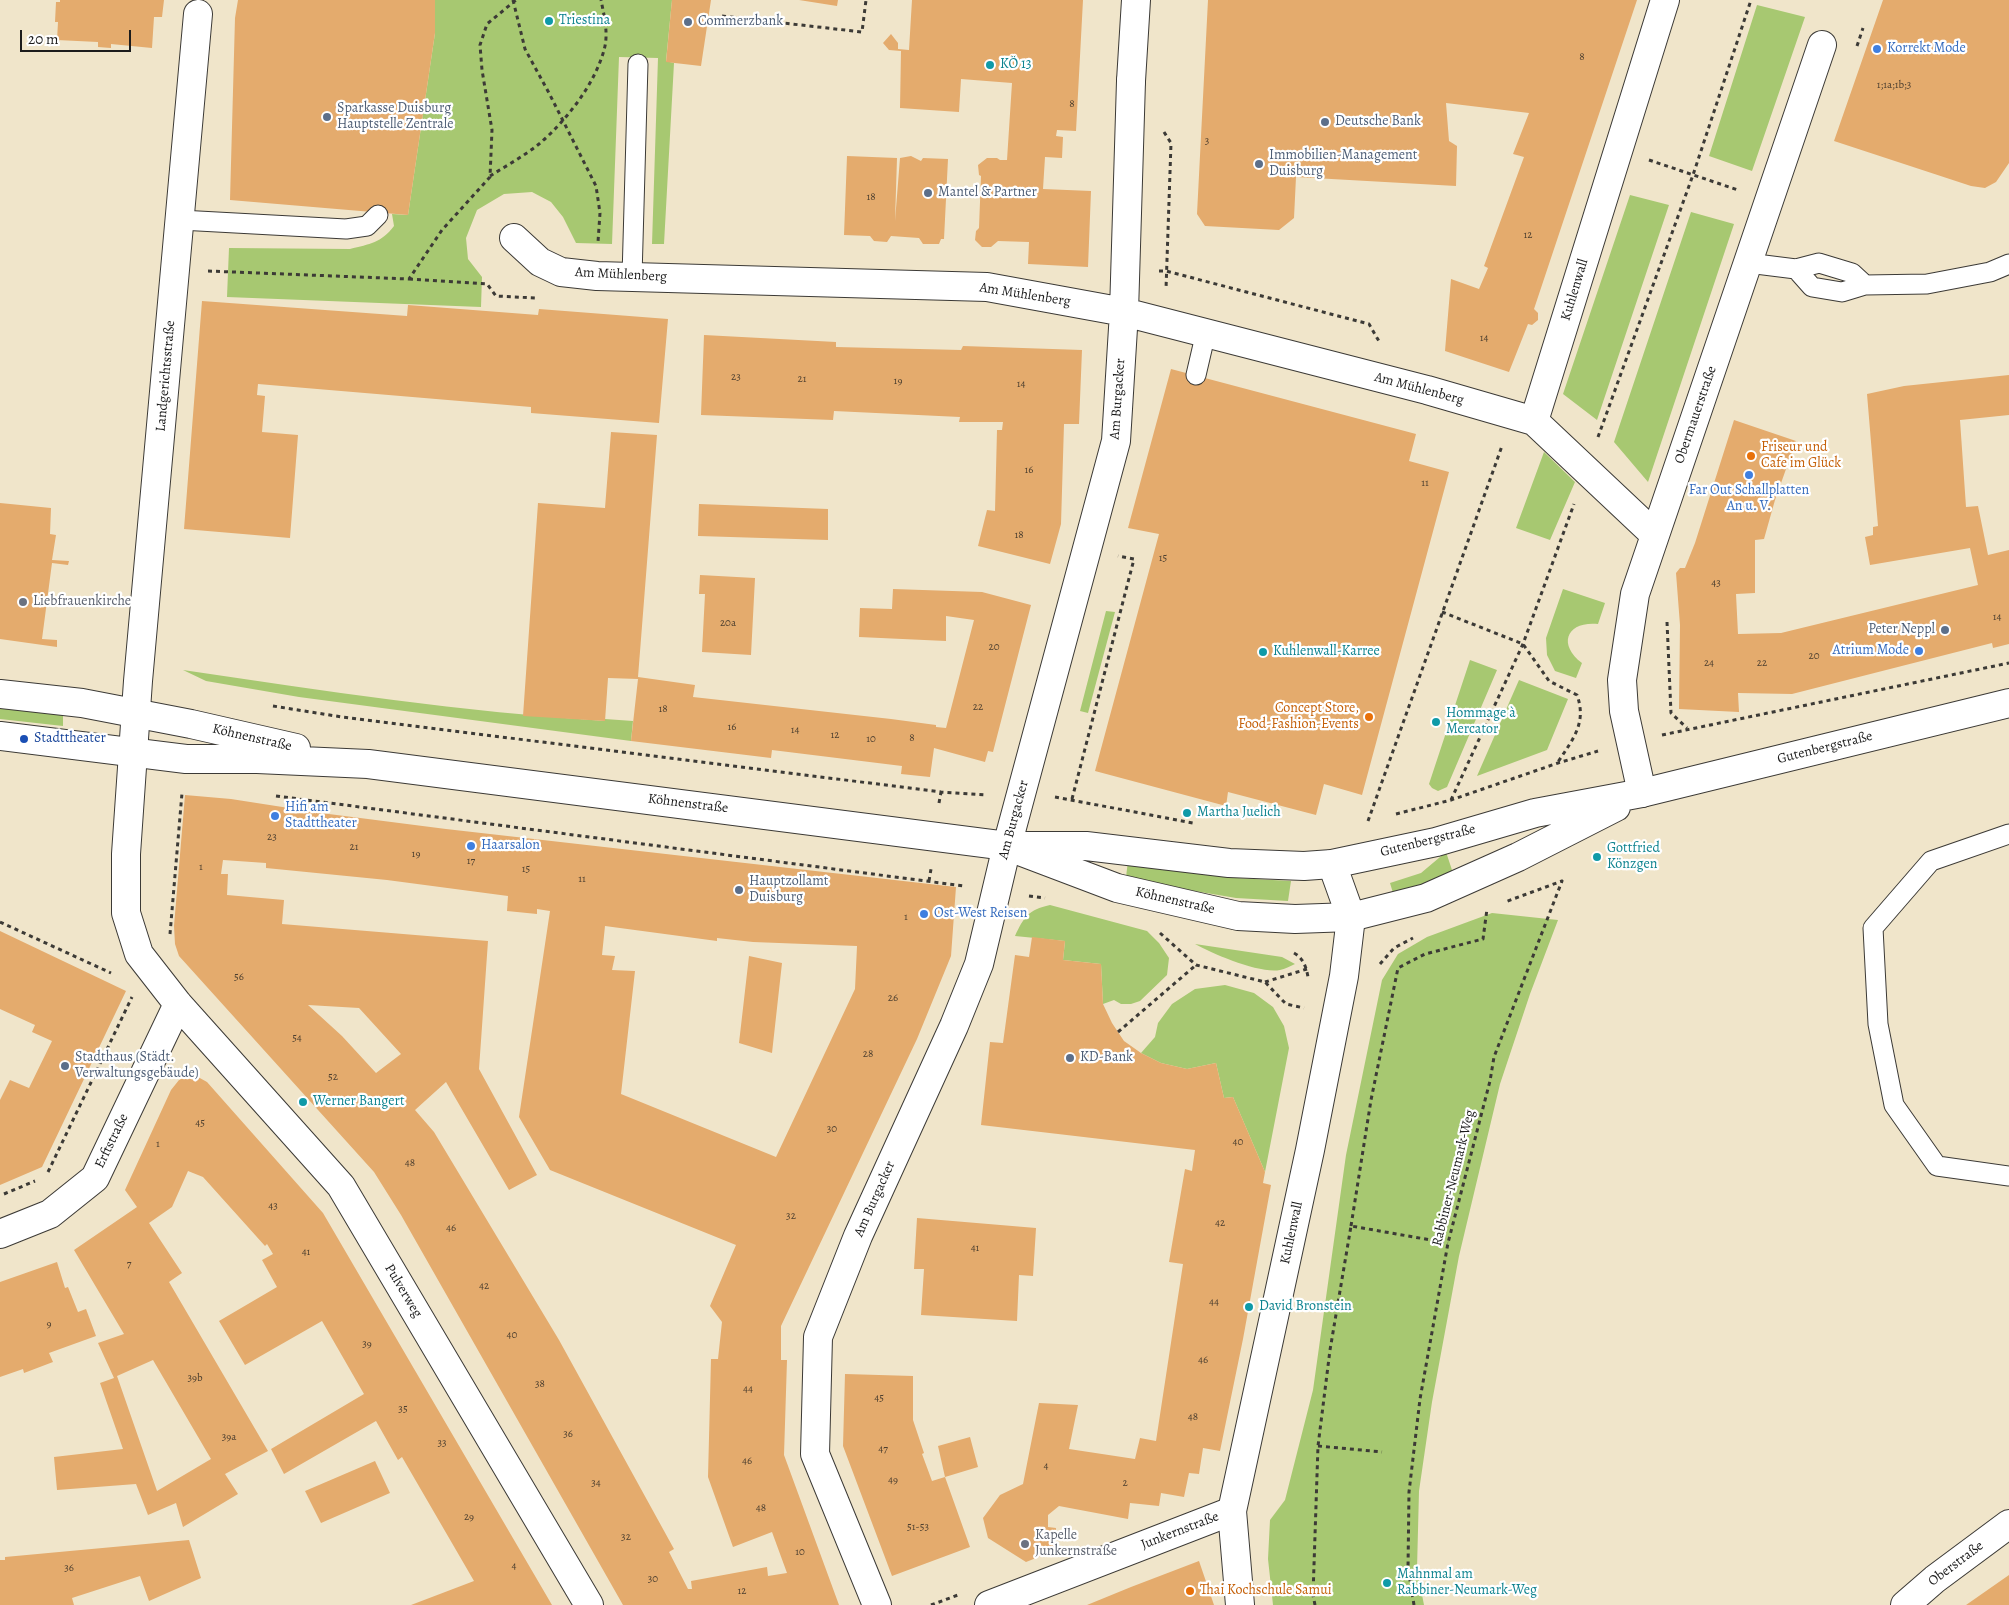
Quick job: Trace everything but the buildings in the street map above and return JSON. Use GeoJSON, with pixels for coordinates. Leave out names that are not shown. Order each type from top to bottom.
{"type":"FeatureCollection","features":[{"type":"Feature","properties":{"kind":"street","name":"Am Burgacker"},"geometry":{"type":"LineString","coordinates":[[877,1605],[815,1454],[818,1337],[858,1236],[954,1026],[979,964],[1007,846],[1116,441],[1124,312],[1131,81],[1136,0]]}},
{"type":"Feature","properties":{"kind":"street","name":"Kuhlenwall"},"geometry":{"type":"LineString","coordinates":[[1534,421],[1666,0]]}},
{"type":"Feature","properties":{"kind":"street","name":"Landgerichtsstraße"},"geometry":{"type":"LineString","coordinates":[[134,751],[199,7]]}},
{"type":"Feature","properties":{"kind":"street","name":"Obermauerstraße"},"geometry":{"type":"LineString","coordinates":[[1642,793],[1624,711],[1622,680],[1635,594],[1822,45]]}},
{"type":"Feature","properties":{"kind":"street","name":"Am Mühlenberg"},"geometry":{"type":"LineString","coordinates":[[514,238],[540,262],[561,272],[597,276],[988,287],[1124,312],[1206,332],[1427,390],[1534,421]]}},
{"type":"Feature","properties":{"kind":"street"},"geometry":{"type":"LineString","coordinates":[[1534,421],[1655,535]]}},
{"type":"Feature","properties":{"kind":"street","name":"Köhnenstraße"},"geometry":{"type":"LineString","coordinates":[[0,694],[82,702],[136,712],[368,764]]}},
{"type":"Feature","properties":{"kind":"street","name":"Gutenbergstraße"},"geometry":{"type":"LineString","coordinates":[[1332,864],[1436,842],[1535,813],[1642,793],[2009,703]]}},
{"type":"Feature","properties":{"kind":"street","name":"Köhnenstraße"},"geometry":{"type":"LineString","coordinates":[[0,736],[134,751],[186,759],[257,759],[368,764],[1007,846],[1086,846],[1230,863],[1304,866],[1332,864]]}},
{"type":"Feature","properties":{"kind":"street","name":"Pulverweg"},"geometry":{"type":"LineString","coordinates":[[134,751],[126,854],[126,913],[139,954],[178,1004],[341,1186],[589,1605]]}},
{"type":"Feature","properties":{"kind":"street","name":"Gutenbergstraße"},"geometry":{"type":"LineString","coordinates":[[1351,917],[1426,898],[1518,857],[1642,793]]}},
{"type":"Feature","properties":{"kind":"street","name":"Köhnenstraße"},"geometry":{"type":"LineString","coordinates":[[1007,846],[1117,888],[1238,916],[1294,920],[1351,917]]}},
{"type":"Feature","properties":{"kind":"street","name":"Kuhlenwall"},"geometry":{"type":"LineString","coordinates":[[1240,1605],[1232,1511],[1310,1150],[1344,976],[1351,917],[1332,864]]}},
{"type":"Feature","properties":{"kind":"street","name":"Erftstraße"},"geometry":{"type":"LineString","coordinates":[[0,1234],[50,1214],[95,1178],[178,1004]]}},
{"type":"Feature","properties":{"kind":"street","name":"Junkernstraße"},"geometry":{"type":"LineString","coordinates":[[988,1605],[1232,1511]]}},
{"type":"Feature","properties":{"kind":"street","name":"Oberstraße"},"geometry":{"type":"LineString","coordinates":[[1905,1605],[1935,1579],[2009,1524]]}},
{"type":"Feature","properties":{"kind":"lane"},"geometry":{"type":"LineString","coordinates":[[632,277],[638,64]]}},
{"type":"Feature","properties":{"kind":"lane"},"geometry":{"type":"LineString","coordinates":[[180,220],[346,229],[367,226],[378,215]]}},
{"type":"Feature","properties":{"kind":"lane"},"geometry":{"type":"LineString","coordinates":[[1748,263],[1796,269],[1819,263],[1852,273],[1865,285],[1927,284],[1990,272],[2009,264]]}},
{"type":"Feature","properties":{"kind":"lane"},"geometry":{"type":"LineString","coordinates":[[1196,375],[1206,332]]}},
{"type":"Feature","properties":{"kind":"lane"},"geometry":{"type":"LineString","coordinates":[[2009,834],[1931,861],[1873,928],[1878,1024],[1894,1105],[1937,1166],[2009,1176]]}},
{"type":"Feature","properties":{"kind":"path"},"geometry":{"type":"LineString","coordinates":[[409,279],[442,230],[490,177],[538,145],[563,121],[592,80],[605,46],[605,24],[601,0]]}},
{"type":"Feature","properties":{"kind":"path"},"geometry":{"type":"LineString","coordinates":[[722,16],[862,32],[866,0]]}},
{"type":"Feature","properties":{"kind":"path"},"geometry":{"type":"LineString","coordinates":[[490,177],[492,130],[482,70],[480,45],[487,24],[514,1],[525,49],[596,186],[600,213],[598,252]]}},
{"type":"Feature","properties":{"kind":"path"},"geometry":{"type":"LineString","coordinates":[[1619,150],[1769,201]]}},
{"type":"Feature","properties":{"kind":"path"},"geometry":{"type":"LineString","coordinates":[[200,270],[487,284],[496,296],[545,298]]}},
{"type":"Feature","properties":{"kind":"path"},"geometry":{"type":"LineString","coordinates":[[1492,444],[1502,446]]}},
{"type":"Feature","properties":{"kind":"path"},"geometry":{"type":"LineString","coordinates":[[1442,612],[1523,644],[1549,681],[1577,694],[1581,706],[1578,732],[1558,763]]}},
{"type":"Feature","properties":{"kind":"path"},"geometry":{"type":"LineString","coordinates":[[1387,816],[1451,800],[1558,763],[1630,742],[2009,663]]}},
{"type":"Feature","properties":{"kind":"path"},"geometry":{"type":"LineString","coordinates":[[268,705],[342,717],[931,790],[1020,798],[1042,795],[1198,824]]}},
{"type":"Feature","properties":{"kind":"path"},"geometry":{"type":"LineString","coordinates":[[272,795],[996,890],[1048,899]]}},
{"type":"Feature","properties":{"kind":"path"},"geometry":{"type":"LineString","coordinates":[[1359,823],[1378,818]]}},
{"type":"Feature","properties":{"kind":"path"},"geometry":{"type":"LineString","coordinates":[[1315,1605],[1313,1595],[1318,1446],[1330,1350],[1371,1100],[1398,968],[1426,954],[1483,939],[1487,909],[1474,877]]}},
{"type":"Feature","properties":{"kind":"path","name":"Rabbiner-Neumark-Weg"},"geometry":{"type":"LineString","coordinates":[[1414,1605],[1408,1570],[1409,1492],[1420,1399],[1448,1242],[1490,1081],[1494,1057],[1562,880],[1487,909]]}},
{"type":"Feature","properties":{"kind":"path"},"geometry":{"type":"LineString","coordinates":[[1478,912],[1487,909]]}},
{"type":"Feature","properties":{"kind":"path"},"geometry":{"type":"LineString","coordinates":[[0,922],[112,974]]}},
{"type":"Feature","properties":{"kind":"path"},"geometry":{"type":"LineString","coordinates":[[1155,929],[1196,965],[1265,982],[1286,1004],[1307,1009]]}},
{"type":"Feature","properties":{"kind":"path"},"geometry":{"type":"LineString","coordinates":[[1379,965],[1394,948],[1417,936]]}},
{"type":"Feature","properties":{"kind":"path"},"geometry":{"type":"LineString","coordinates":[[1118,1032],[1196,965]]}},
{"type":"Feature","properties":{"kind":"path"},"geometry":{"type":"LineString","coordinates":[[46,1177],[134,994]]}},
{"type":"Feature","properties":{"kind":"path"},"geometry":{"type":"LineString","coordinates":[[0,1195],[36,1180]]}},
{"type":"Feature","properties":{"kind":"path"},"geometry":{"type":"LineString","coordinates":[[1351,1226],[1448,1242]]}},
{"type":"Feature","properties":{"kind":"path"},"geometry":{"type":"LineString","coordinates":[[1318,1446],[1382,1452]]}},
{"type":"Feature","properties":{"kind":"green space"},"geometry":{"type":"Polygon","coordinates":[[[435,0],[672,0],[666,61],[674,63],[664,244],[652,244],[658,58],[619,57],[612,244],[576,243],[563,217],[551,202],[532,192],[504,194],[477,210],[466,238],[468,259],[482,277],[481,307],[227,297],[229,248],[350,249],[369,244],[389,232],[394,226],[392,214],[408,215],[435,33],[435,0]]]}},
{"type":"Feature","properties":{"kind":"green space"},"geometry":{"type":"Polygon","coordinates":[[[1757,5],[1805,17],[1752,171],[1709,156],[1757,5]]]}},
{"type":"Feature","properties":{"kind":"green space"},"geometry":{"type":"Polygon","coordinates":[[[1630,195],[1669,205],[1597,420],[1563,394],[1630,195]]]}},
{"type":"Feature","properties":{"kind":"green space"},"geometry":{"type":"Polygon","coordinates":[[[1691,212],[1734,224],[1648,482],[1614,442],[1691,212]]]}},
{"type":"Feature","properties":{"kind":"green space"},"geometry":{"type":"Polygon","coordinates":[[[1544,452],[1575,482],[1550,540],[1516,528],[1544,452]]]}},
{"type":"Feature","properties":{"kind":"green space"},"geometry":{"type":"Polygon","coordinates":[[[1563,589],[1605,603],[1598,624],[1579,626],[1569,635],[1568,642],[1570,648],[1574,656],[1582,663],[1576,678],[1555,671],[1547,655],[1546,638],[1563,589]]]}},
{"type":"Feature","properties":{"kind":"green space"},"geometry":{"type":"Polygon","coordinates":[[[1106,611],[1115,612],[1088,713],[1080,711],[1106,611]]]}},
{"type":"Feature","properties":{"kind":"green space"},"geometry":{"type":"Polygon","coordinates":[[[1470,660],[1497,670],[1447,787],[1438,791],[1429,784],[1470,660]]]}},
{"type":"Feature","properties":{"kind":"green space"},"geometry":{"type":"Polygon","coordinates":[[[183,670],[446,706],[552,717],[633,721],[631,741],[299,697],[206,681],[183,670]]]}},
{"type":"Feature","properties":{"kind":"green space"},"geometry":{"type":"Polygon","coordinates":[[[1519,680],[1568,699],[1547,750],[1477,776],[1519,680]]]}},
{"type":"Feature","properties":{"kind":"green space"},"geometry":{"type":"Polygon","coordinates":[[[0,707],[63,714],[63,726],[0,719],[0,707]]]}},
{"type":"Feature","properties":{"kind":"green space"},"geometry":{"type":"Polygon","coordinates":[[[1446,852],[1453,873],[1424,885],[1393,893],[1390,883],[1421,873],[1446,852]]]}},
{"type":"Feature","properties":{"kind":"green space"},"geometry":{"type":"Polygon","coordinates":[[[1128,861],[1236,878],[1291,881],[1288,901],[1236,898],[1165,886],[1126,877],[1128,861]]]}},
{"type":"Feature","properties":{"kind":"green space"},"geometry":{"type":"Polygon","coordinates":[[[1050,905],[1147,931],[1159,943],[1169,958],[1167,975],[1140,1001],[1131,1004],[1121,1004],[1114,1000],[1103,1004],[1101,964],[1063,960],[1065,941],[1015,936],[1028,915],[1037,909],[1050,905]]]}},
{"type":"Feature","properties":{"kind":"green space"},"geometry":{"type":"Polygon","coordinates":[[[1492,913],[1558,920],[1530,994],[1500,1084],[1459,1256],[1432,1402],[1419,1491],[1417,1569],[1424,1605],[1273,1605],[1268,1559],[1270,1520],[1285,1500],[1313,1390],[1346,1155],[1382,980],[1398,954],[1427,937],[1492,913]]]}},
{"type":"Feature","properties":{"kind":"green space"},"geometry":{"type":"Polygon","coordinates":[[[1195,944],[1282,957],[1295,964],[1280,970],[1261,969],[1225,958],[1195,944]]]}},
{"type":"Feature","properties":{"kind":"green space"},"geometry":{"type":"Polygon","coordinates":[[[1225,985],[1254,993],[1273,1007],[1284,1026],[1289,1048],[1265,1172],[1233,1097],[1224,1098],[1216,1063],[1187,1069],[1161,1063],[1141,1053],[1155,1037],[1158,1023],[1172,1004],[1195,989],[1225,985]]]}},
{"type":"Feature","properties":{"kind":"place","name":"Triestina"},"geometry":{"type":"Point","coordinates":[549,21]}},
{"type":"Feature","properties":{"kind":"place","name":"Commerzbank"},"geometry":{"type":"Point","coordinates":[688,22]}},
{"type":"Feature","properties":{"kind":"place","name":"Korrekt Mode"},"geometry":{"type":"Point","coordinates":[1877,49]}},
{"type":"Feature","properties":{"kind":"place","name":"KÖ 13"},"geometry":{"type":"Point","coordinates":[990,65]}},
{"type":"Feature","properties":{"kind":"place","name":"Sparkasse Duisburg Hauptstelle Zentrale"},"geometry":{"type":"Point","coordinates":[327,117]}},
{"type":"Feature","properties":{"kind":"place","name":"Deutsche Bank"},"geometry":{"type":"Point","coordinates":[1325,122]}},
{"type":"Feature","properties":{"kind":"place","name":"Immobilien-Management Duisburg"},"geometry":{"type":"Point","coordinates":[1259,164]}},
{"type":"Feature","properties":{"kind":"place","name":"Mantel & Partner"},"geometry":{"type":"Point","coordinates":[928,193]}},
{"type":"Feature","properties":{"kind":"place","name":"Friseur und Cafe im Glück"},"geometry":{"type":"Point","coordinates":[1751,456]}},
{"type":"Feature","properties":{"kind":"place","name":"Far Out Schallplatten An u. V."},"geometry":{"type":"Point","coordinates":[1749,475]}},
{"type":"Feature","properties":{"kind":"place","name":"Liebfrauenkirche"},"geometry":{"type":"Point","coordinates":[23,602]}},
{"type":"Feature","properties":{"kind":"place","name":"Peter Neppl"},"geometry":{"type":"Point","coordinates":[1945,630]}},
{"type":"Feature","properties":{"kind":"place","name":"Atrium Mode"},"geometry":{"type":"Point","coordinates":[1919,651]}},
{"type":"Feature","properties":{"kind":"place","name":"Kuhlenwall-Karree"},"geometry":{"type":"Point","coordinates":[1263,652]}},
{"type":"Feature","properties":{"kind":"place","name":"Concept Store, Food-Fashion-Events"},"geometry":{"type":"Point","coordinates":[1369,717]}},
{"type":"Feature","properties":{"kind":"place","name":"Hommage à Mercator"},"geometry":{"type":"Point","coordinates":[1436,722]}},
{"type":"Feature","properties":{"kind":"place","name":"Stadttheater"},"geometry":{"type":"Point","coordinates":[24,739]}},
{"type":"Feature","properties":{"kind":"place","name":"Martha Juelich"},"geometry":{"type":"Point","coordinates":[1187,813]}},
{"type":"Feature","properties":{"kind":"place","name":"Hifi am Stadttheater"},"geometry":{"type":"Point","coordinates":[275,816]}},
{"type":"Feature","properties":{"kind":"place","name":"Haarsalon"},"geometry":{"type":"Point","coordinates":[471,846]}},
{"type":"Feature","properties":{"kind":"place","name":"Gottfried Könzgen"},"geometry":{"type":"Point","coordinates":[1597,857]}},
{"type":"Feature","properties":{"kind":"place","name":"Hauptzollamt Duisburg"},"geometry":{"type":"Point","coordinates":[739,890]}},
{"type":"Feature","properties":{"kind":"place","name":"Ost-West Reisen"},"geometry":{"type":"Point","coordinates":[924,914]}},
{"type":"Feature","properties":{"kind":"place","name":"KD-Bank"},"geometry":{"type":"Point","coordinates":[1070,1058]}},
{"type":"Feature","properties":{"kind":"place","name":"Stadthaus (Städt. Verwaltungsgebäude)"},"geometry":{"type":"Point","coordinates":[65,1066]}},
{"type":"Feature","properties":{"kind":"place","name":"Werner Bangert"},"geometry":{"type":"Point","coordinates":[303,1102]}},
{"type":"Feature","properties":{"kind":"place","name":"David Bronstein"},"geometry":{"type":"Point","coordinates":[1249,1307]}},
{"type":"Feature","properties":{"kind":"place","name":"Kapelle Junkernstraße"},"geometry":{"type":"Point","coordinates":[1025,1544]}},
{"type":"Feature","properties":{"kind":"place","name":"Mahnmal am Rabbiner-Neumark-Weg"},"geometry":{"type":"Point","coordinates":[1387,1583]}},
{"type":"Feature","properties":{"kind":"place","name":"Thai Kochschule Samui"},"geometry":{"type":"Point","coordinates":[1190,1591]}}]}
